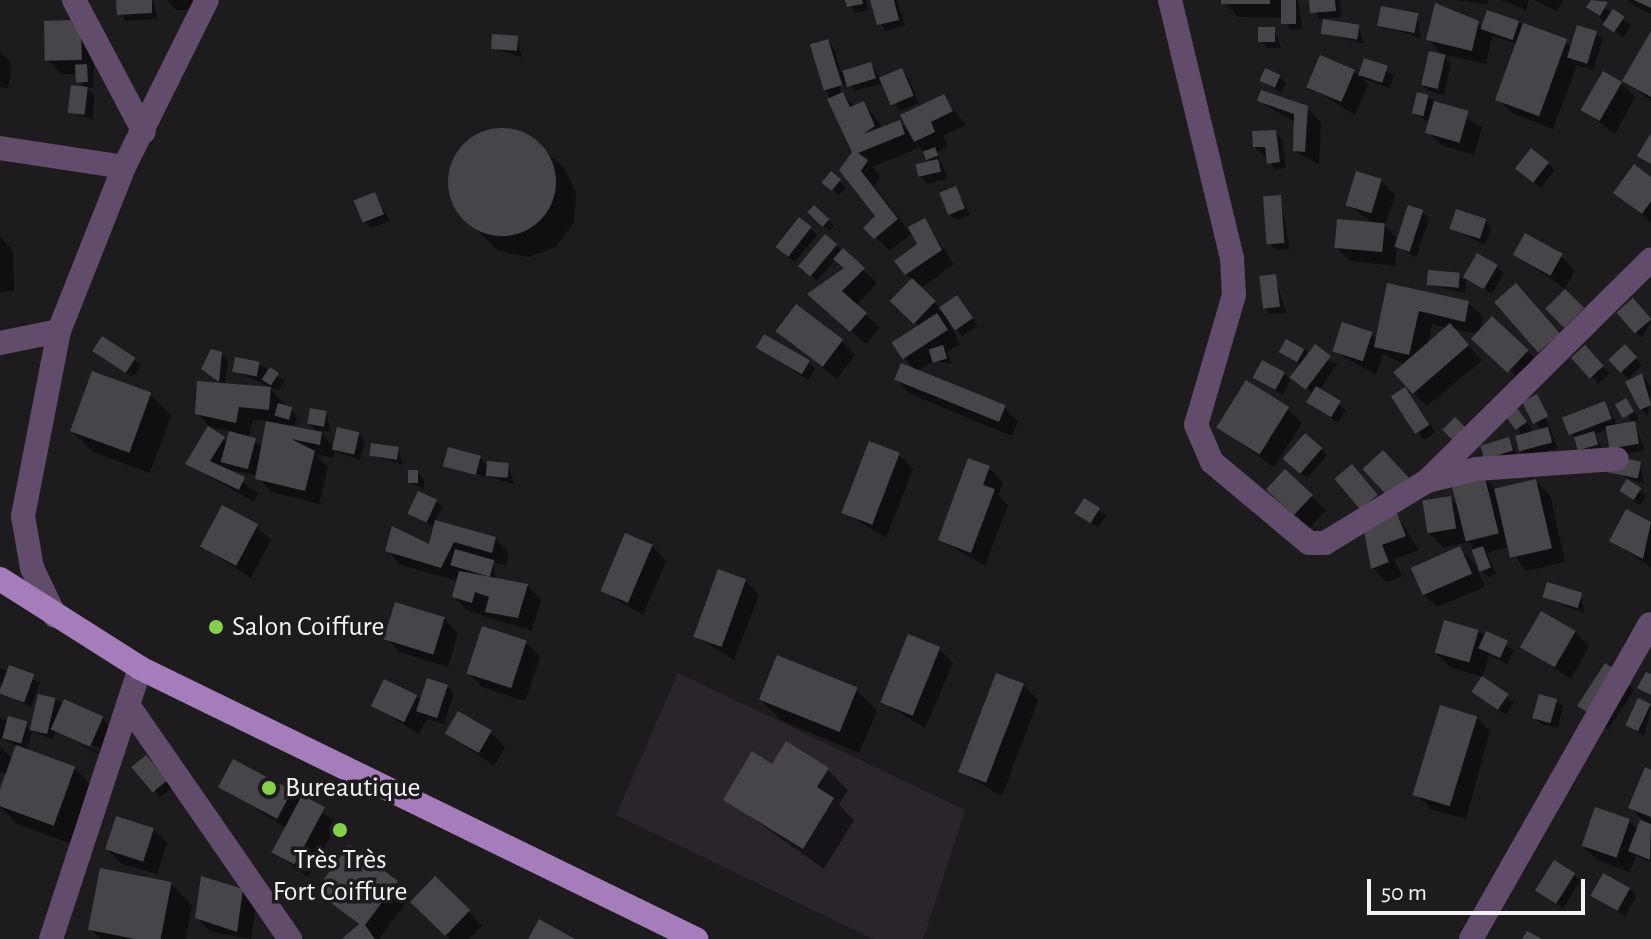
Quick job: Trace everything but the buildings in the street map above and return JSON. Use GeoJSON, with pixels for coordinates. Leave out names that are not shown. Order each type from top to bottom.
{"type":"FeatureCollection","features":[{"type":"Feature","properties":{"kind":"main road"},"geometry":{"type":"LineString","coordinates":[[0,579],[140,668],[696,939]]}},
{"type":"Feature","properties":{"kind":"street"},"geometry":{"type":"LineString","coordinates":[[74,0],[144,132]]}},
{"type":"Feature","properties":{"kind":"street"},"geometry":{"type":"LineString","coordinates":[[55,616],[32,568],[23,516],[59,331],[124,167],[207,0]]}},
{"type":"Feature","properties":{"kind":"street"},"geometry":{"type":"LineString","coordinates":[[1170,0],[1232,258],[1234,295],[1196,425],[1212,462],[1309,543],[1325,543],[1427,481],[1651,259]]}},
{"type":"Feature","properties":{"kind":"street"},"geometry":{"type":"LineString","coordinates":[[0,148],[124,167]]}},
{"type":"Feature","properties":{"kind":"street"},"geometry":{"type":"LineString","coordinates":[[0,343],[59,331]]}},
{"type":"Feature","properties":{"kind":"street"},"geometry":{"type":"LineString","coordinates":[[1427,481],[1476,469],[1617,459]]}},
{"type":"Feature","properties":{"kind":"street"},"geometry":{"type":"LineString","coordinates":[[1471,939],[1650,624]]}},
{"type":"Feature","properties":{"kind":"street"},"geometry":{"type":"LineString","coordinates":[[51,939],[140,668]]}},
{"type":"Feature","properties":{"kind":"street"},"geometry":{"type":"LineString","coordinates":[[128,705],[290,939]]}},
{"type":"Feature","properties":{"kind":"shaded area"},"geometry":{"type":"Polygon","coordinates":[[[678,673],[965,810],[923,939],[873,939],[616,815],[678,673]]]}},
{"type":"Feature","properties":{"kind":"place","name":"Salon Coiffure"},"geometry":{"type":"Point","coordinates":[216,627]}},
{"type":"Feature","properties":{"kind":"place","name":"Bureautique"},"geometry":{"type":"Point","coordinates":[269,788]}},
{"type":"Feature","properties":{"kind":"place","name":"Très Très Fort Coiffure"},"geometry":{"type":"Point","coordinates":[340,830]}}]}
